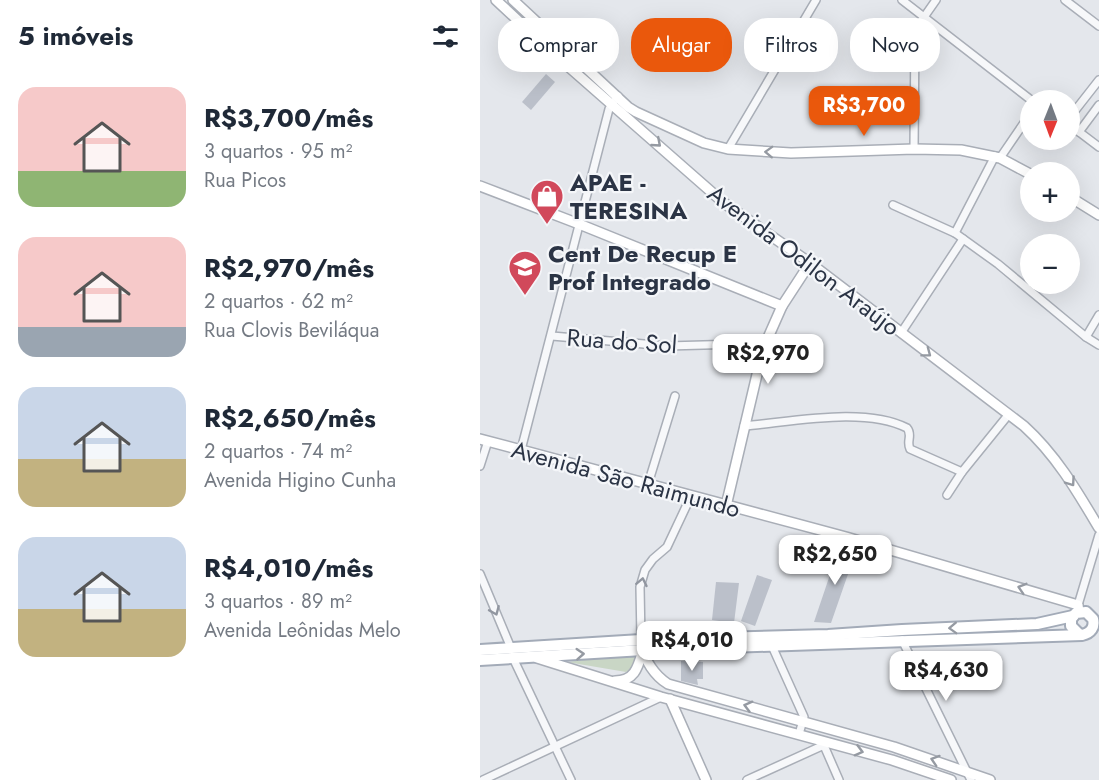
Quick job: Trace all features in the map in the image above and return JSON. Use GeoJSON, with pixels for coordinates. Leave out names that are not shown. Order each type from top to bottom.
{"type":"FeatureCollection","features":[{"type":"Feature","properties":{"kind":"main road","name":"Avenida Odilon Araújo"},"geometry":{"type":"LineString","coordinates":[[496,0],[553,53],[616,100]]}},
{"type":"Feature","properties":{"kind":"main road","name":"Avenida Odilon Araújo"},"geometry":{"type":"LineString","coordinates":[[513,0],[724,203],[810,263],[1009,414],[1042,443],[1099,528]]}},
{"type":"Feature","properties":{"kind":"main road"},"geometry":{"type":"LineString","coordinates":[[616,100],[636,112],[704,143],[728,149],[791,153],[914,149],[961,150],[998,157],[1020,169]]}},
{"type":"Feature","properties":{"kind":"main road"},"geometry":{"type":"LineString","coordinates":[[480,186],[782,306]]}},
{"type":"Feature","properties":{"kind":"main road"},"geometry":{"type":"LineString","coordinates":[[1080,203],[1099,215]]}},
{"type":"Feature","properties":{"kind":"main road"},"geometry":{"type":"LineString","coordinates":[[726,506],[763,349],[782,306],[810,263]]}},
{"type":"Feature","properties":{"kind":"main road","name":"Avenida São Raimundo"},"geometry":{"type":"LineString","coordinates":[[484,440],[846,537],[1077,611]]}},
{"type":"Feature","properties":{"kind":"main road"},"geometry":{"type":"LineString","coordinates":[[1077,611],[1071,626],[1089,633]]}},
{"type":"Feature","properties":{"kind":"main road"},"geometry":{"type":"LineString","coordinates":[[480,660],[512,653],[1037,624],[1077,611],[1095,616],[1094,626],[1089,633]]}},
{"type":"Feature","properties":{"kind":"main road"},"geometry":{"type":"LineString","coordinates":[[535,657],[642,645],[772,646],[1089,633]]}},
{"type":"Feature","properties":{"kind":"main road"},"geometry":{"type":"LineString","coordinates":[[610,681],[623,681],[633,676],[638,666],[642,645]]}},
{"type":"Feature","properties":{"kind":"main road"},"geometry":{"type":"LineString","coordinates":[[642,645],[654,672],[668,684],[894,747],[969,776],[990,780]]}},
{"type":"Feature","properties":{"kind":"main road"},"geometry":{"type":"LineString","coordinates":[[480,650],[535,657],[665,698],[892,760],[951,780]]}},
{"type":"Feature","properties":{"kind":"main road"},"geometry":{"type":"LineString","coordinates":[[665,698],[706,780]]}},
{"type":"Feature","properties":{"kind":"street"},"geometry":{"type":"LineString","coordinates":[[728,149],[816,0]]}},
{"type":"Feature","properties":{"kind":"street"},"geometry":{"type":"LineString","coordinates":[[902,0],[1020,91]]}},
{"type":"Feature","properties":{"kind":"street"},"geometry":{"type":"LineString","coordinates":[[914,149],[915,30],[936,0]]}},
{"type":"Feature","properties":{"kind":"street"},"geometry":{"type":"LineString","coordinates":[[1065,0],[1099,26]]}},
{"type":"Feature","properties":{"kind":"street"},"geometry":{"type":"LineString","coordinates":[[1080,104],[1099,80]]}},
{"type":"Feature","properties":{"kind":"street"},"geometry":{"type":"LineString","coordinates":[[521,450],[609,109],[616,100]]}},
{"type":"Feature","properties":{"kind":"street"},"geometry":{"type":"LineString","coordinates":[[1080,131],[1099,105]]}},
{"type":"Feature","properties":{"kind":"street"},"geometry":{"type":"LineString","coordinates":[[956,233],[998,157],[1020,127]]}},
{"type":"Feature","properties":{"kind":"street"},"geometry":{"type":"LineString","coordinates":[[1080,133],[1099,147]]}},
{"type":"Feature","properties":{"kind":"street"},"geometry":{"type":"LineString","coordinates":[[893,205],[956,233],[1099,345]]}},
{"type":"Feature","properties":{"kind":"street"},"geometry":{"type":"LineString","coordinates":[[901,333],[963,239]]}},
{"type":"Feature","properties":{"kind":"street"},"geometry":{"type":"LineString","coordinates":[[1086,337],[1099,315]]}},
{"type":"Feature","properties":{"kind":"street","name":"Rua do Sol"},"geometry":{"type":"LineString","coordinates":[[552,336],[667,346],[740,344],[763,349]]}},
{"type":"Feature","properties":{"kind":"street"},"geometry":{"type":"LineString","coordinates":[[648,484],[675,396]]}},
{"type":"Feature","properties":{"kind":"street"},"geometry":{"type":"LineString","coordinates":[[947,495],[962,472],[1009,414]]}},
{"type":"Feature","properties":{"kind":"street"},"geometry":{"type":"LineString","coordinates":[[744,426],[868,416],[904,426],[910,430],[908,443],[910,449],[962,472]]}},
{"type":"Feature","properties":{"kind":"street"},"geometry":{"type":"LineString","coordinates":[[480,466],[484,440]]}},
{"type":"Feature","properties":{"kind":"street"},"geometry":{"type":"LineString","coordinates":[[642,645],[640,587],[642,578],[653,559],[668,546],[691,496]]}},
{"type":"Feature","properties":{"kind":"street"},"geometry":{"type":"LineString","coordinates":[[1077,611],[1099,535]]}},
{"type":"Feature","properties":{"kind":"street"},"geometry":{"type":"LineString","coordinates":[[480,574],[512,653],[571,780]]}},
{"type":"Feature","properties":{"kind":"street"},"geometry":{"type":"LineString","coordinates":[[902,630],[902,641],[969,776]]}},
{"type":"Feature","properties":{"kind":"street"},"geometry":{"type":"LineString","coordinates":[[772,646],[803,715],[804,721],[799,734]]}},
{"type":"Feature","properties":{"kind":"street"},"geometry":{"type":"LineString","coordinates":[[483,780],[665,698]]}},
{"type":"Feature","properties":{"kind":"street"},"geometry":{"type":"LineString","coordinates":[[747,780],[823,743],[839,780]]}},
{"type":"Feature","properties":{"kind":"green space"},"geometry":{"type":"Polygon","coordinates":[[[623,655],[635,656],[633,665],[626,672],[567,662],[623,655]]]}},
{"type":"Feature","properties":{"kind":"building"},"geometry":{"type":"Polygon","coordinates":[[[546,74],[555,82],[531,110],[522,102],[546,74]]]}},
{"type":"Feature","properties":{"kind":"building"},"geometry":{"type":"Polygon","coordinates":[[[839,548],[855,554],[831,623],[814,622],[839,548]]]}},
{"type":"Feature","properties":{"kind":"building"},"geometry":{"type":"Polygon","coordinates":[[[757,575],[772,580],[755,626],[741,621],[757,575]]]}},
{"type":"Feature","properties":{"kind":"building"},"geometry":{"type":"Polygon","coordinates":[[[716,582],[739,583],[734,623],[712,620],[716,582]]]}},
{"type":"Feature","properties":{"kind":"building"},"geometry":{"type":"Polygon","coordinates":[[[681,661],[703,662],[703,679],[697,679],[698,685],[681,681],[681,661]]]}},
{"type":"Feature","properties":{"kind":"place","name":"APAE - TERESINA"},"geometry":{"type":"Point","coordinates":[547,225]}},
{"type":"Feature","properties":{"kind":"place","name":"Cent De Recup E Prof Integrado"},"geometry":{"type":"Point","coordinates":[525,296]}}]}
